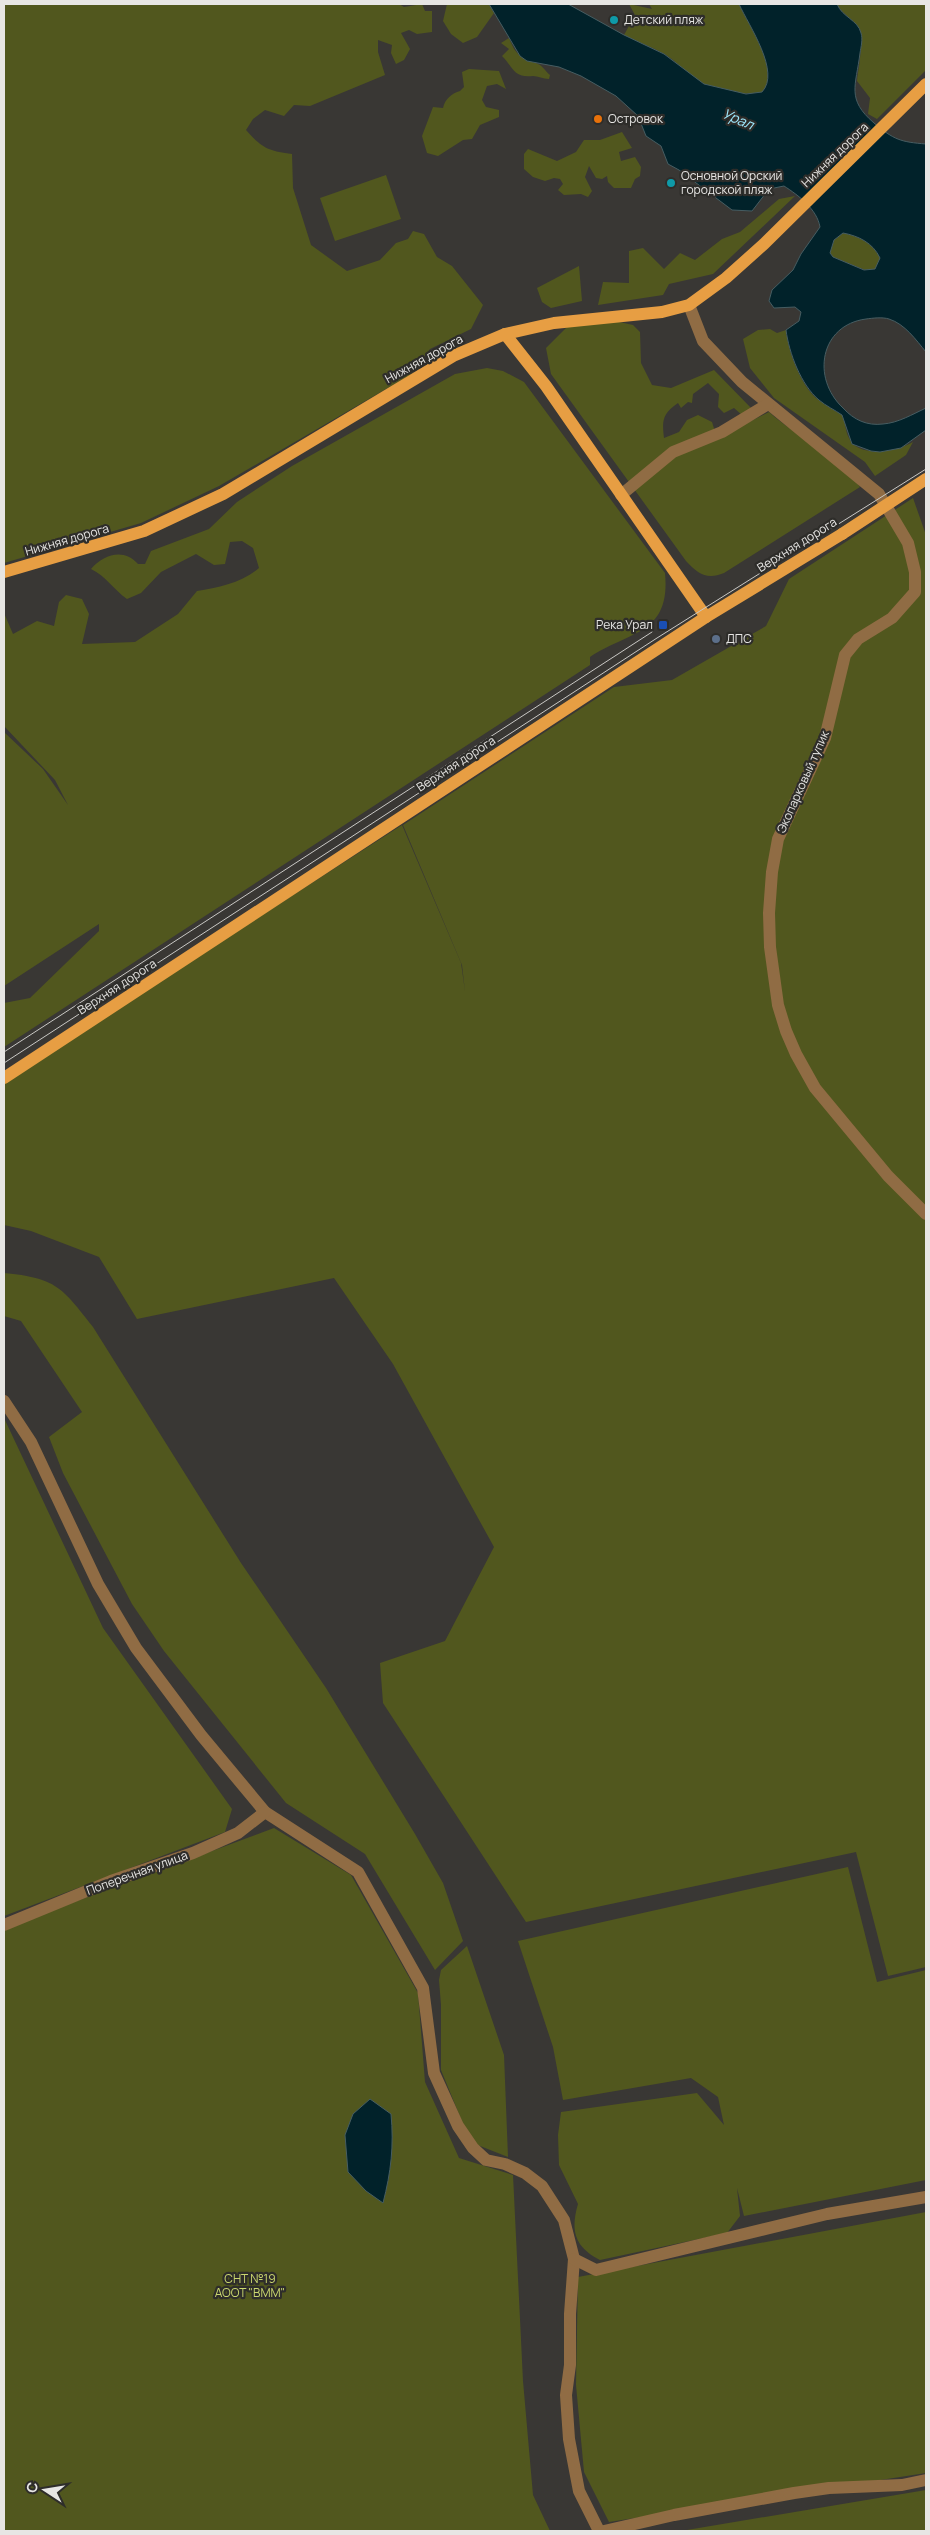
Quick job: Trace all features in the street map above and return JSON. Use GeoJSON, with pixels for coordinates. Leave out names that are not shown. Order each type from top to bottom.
{"type":"FeatureCollection","features":[{"type":"Feature","properties":{"kind":"main road","name":"Нижняя дорога"},"geometry":{"type":"LineString","coordinates":[[4,572],[144,531],[223,494],[453,356],[504,334],[554,323],[662,312],[689,305],[726,278],[764,244],[926,84]]}},
{"type":"Feature","properties":{"kind":"main road"},"geometry":{"type":"LineString","coordinates":[[504,334],[546,386],[706,617]]}},
{"type":"Feature","properties":{"kind":"main road","name":"Верхняя дорога"},"geometry":{"type":"LineString","coordinates":[[4,1078],[706,617],[842,534],[926,479]]}},
{"type":"Feature","properties":{"kind":"street","name":"Экопарковый тупик"},"geometry":{"type":"LineString","coordinates":[[689,305],[703,341],[742,382],[879,494],[908,543],[915,572],[915,592],[892,618],[858,639],[845,655],[825,738],[778,839],[772,872],[769,913],[770,947],[778,1005],[796,1054],[815,1088],[888,1176],[926,1214]]}},
{"type":"Feature","properties":{"kind":"street"},"geometry":{"type":"LineString","coordinates":[[621,495],[673,452],[722,432],[768,404]]}},
{"type":"Feature","properties":{"kind":"street"},"geometry":{"type":"LineString","coordinates":[[4,1402],[31,1442],[98,1584],[136,1648],[200,1735],[265,1812],[358,1872],[423,1988],[434,2072],[458,2126],[473,2148],[486,2160],[505,2164],[525,2173],[542,2186],[564,2220],[574,2259],[570,2314],[570,2364],[566,2395],[569,2439],[580,2491],[599,2531]]}},
{"type":"Feature","properties":{"kind":"street","name":"Поперечная улица"},"geometry":{"type":"LineString","coordinates":[[4,1925],[111,1881],[192,1853],[238,1832],[265,1812]]}},
{"type":"Feature","properties":{"kind":"street"},"geometry":{"type":"LineString","coordinates":[[574,2259],[596,2270],[827,2214],[926,2197]]}},
{"type":"Feature","properties":{"kind":"street"},"geometry":{"type":"LineString","coordinates":[[604,2531],[674,2515],[794,2493],[829,2488],[902,2486],[926,2480]]}},
{"type":"Feature","properties":{"kind":"green space"},"geometry":{"type":"Polygon","coordinates":[[[4,4],[399,4],[404,7],[422,4],[425,11],[432,11],[432,32],[417,34],[409,30],[401,33],[410,49],[404,60],[396,64],[391,53],[392,45],[378,40],[378,52],[385,75],[310,106],[294,105],[284,116],[265,110],[253,119],[246,130],[266,148],[292,154],[293,188],[311,245],[347,271],[380,260],[396,243],[408,239],[413,231],[424,234],[437,257],[452,266],[483,305],[471,329],[430,349],[410,375],[219,486],[141,523],[4,563],[4,4]]]}},
{"type":"Feature","properties":{"kind":"green space"},"geometry":{"type":"Polygon","coordinates":[[[447,4],[489,4],[494,13],[477,37],[463,43],[451,34],[443,21],[447,4]]]}},
{"type":"Feature","properties":{"kind":"green space"},"geometry":{"type":"Polygon","coordinates":[[[629,4],[652,9],[649,4],[739,4],[756,36],[766,61],[767,83],[762,92],[747,94],[712,88],[698,81],[666,55],[624,35],[635,15],[629,4]]]}},
{"type":"Feature","properties":{"kind":"green space"},"geometry":{"type":"Polygon","coordinates":[[[837,4],[926,5],[926,70],[877,119],[868,114],[870,98],[857,81],[861,43],[857,28],[837,4]]]}},
{"type":"Feature","properties":{"kind":"green space"},"geometry":{"type":"Polygon","coordinates":[[[509,38],[517,53],[523,58],[541,66],[550,75],[549,79],[521,75],[514,71],[502,56],[509,49],[501,43],[509,38]]]}},
{"type":"Feature","properties":{"kind":"green space"},"geometry":{"type":"Polygon","coordinates":[[[469,69],[499,71],[506,89],[497,84],[487,86],[482,100],[486,107],[499,110],[499,117],[480,125],[472,139],[463,140],[438,156],[427,153],[422,136],[433,107],[443,108],[449,97],[464,87],[462,72],[469,69]]]}},
{"type":"Feature","properties":{"kind":"green space"},"geometry":{"type":"Polygon","coordinates":[[[622,132],[632,148],[619,152],[621,161],[635,157],[641,167],[640,176],[635,179],[631,188],[614,188],[608,182],[607,176],[602,179],[596,178],[589,166],[585,177],[592,191],[588,197],[581,194],[564,195],[558,190],[563,184],[560,179],[554,178],[545,181],[533,177],[524,169],[524,154],[528,149],[557,161],[576,152],[584,140],[600,140],[622,132]]]}},
{"type":"Feature","properties":{"kind":"green space"},"geometry":{"type":"Polygon","coordinates":[[[386,175],[401,219],[335,241],[320,198],[386,175]]]}},
{"type":"Feature","properties":{"kind":"green space"},"geometry":{"type":"Polygon","coordinates":[[[795,196],[713,274],[669,284],[663,295],[598,305],[603,282],[629,283],[629,251],[643,248],[664,269],[680,253],[695,260],[722,239],[740,232],[779,199],[795,196]]]}},
{"type":"Feature","properties":{"kind":"green space"},"geometry":{"type":"Polygon","coordinates":[[[843,233],[860,238],[874,248],[880,258],[875,270],[865,270],[833,257],[830,253],[834,240],[843,233]]]}},
{"type":"Feature","properties":{"kind":"green space"},"geometry":{"type":"Polygon","coordinates":[[[579,266],[582,301],[551,308],[542,302],[537,288],[579,266]]]}},
{"type":"Feature","properties":{"kind":"green space"},"geometry":{"type":"Polygon","coordinates":[[[615,321],[633,325],[640,332],[641,363],[652,385],[671,388],[714,370],[752,409],[742,415],[734,408],[724,413],[718,407],[719,394],[708,383],[693,394],[692,403],[688,402],[681,408],[678,403],[666,414],[663,422],[664,438],[679,432],[687,420],[698,415],[712,422],[717,438],[769,412],[841,465],[860,487],[724,573],[708,576],[699,572],[686,561],[551,374],[546,348],[568,326],[615,321]]]}},
{"type":"Feature","properties":{"kind":"green space"},"geometry":{"type":"Polygon","coordinates":[[[770,329],[777,333],[786,330],[792,355],[803,381],[816,398],[842,415],[849,438],[854,445],[869,451],[879,451],[898,448],[913,442],[906,455],[875,476],[865,462],[774,398],[750,368],[743,339],[758,330],[770,329]]]}},
{"type":"Feature","properties":{"kind":"green space"},"geometry":{"type":"Polygon","coordinates":[[[487,368],[503,371],[524,382],[665,573],[665,593],[661,609],[654,620],[632,635],[590,657],[590,665],[4,1047],[4,1003],[30,998],[99,931],[99,924],[4,986],[4,732],[43,769],[68,805],[55,780],[4,726],[4,613],[13,634],[37,621],[54,626],[59,602],[66,595],[82,599],[89,614],[82,644],[135,642],[178,614],[197,591],[230,584],[253,573],[259,568],[253,548],[242,541],[230,542],[225,564],[214,565],[196,554],[161,572],[141,593],[127,599],[101,575],[91,569],[96,564],[108,557],[120,555],[127,556],[138,564],[145,564],[151,551],[209,529],[237,502],[292,466],[455,374],[487,368]]]}},
{"type":"Feature","properties":{"kind":"green space"},"geometry":{"type":"Polygon","coordinates":[[[913,498],[926,535],[926,1967],[888,1976],[856,1852],[526,1922],[383,1703],[380,1663],[445,1641],[494,1547],[393,1364],[334,1278],[137,1319],[99,1257],[31,1231],[4,1225],[4,1081],[402,825],[461,963],[465,991],[462,965],[403,825],[614,687],[672,680],[766,626],[789,579],[913,498]]]}},
{"type":"Feature","properties":{"kind":"green space"},"geometry":{"type":"Polygon","coordinates":[[[4,1273],[35,1278],[56,1287],[73,1302],[93,1327],[241,1563],[326,1688],[443,1883],[463,1941],[435,1970],[365,1854],[286,1803],[164,1651],[132,1604],[63,1473],[49,1437],[82,1412],[21,1321],[4,1316],[4,1273]]]}},
{"type":"Feature","properties":{"kind":"green space"},"geometry":{"type":"Polygon","coordinates":[[[4,1418],[103,1628],[232,1809],[225,1832],[4,1916],[4,1418]]]}},
{"type":"Feature","properties":{"kind":"green space","name":"СНТ №19 АООТ \"ВММ\""},"geometry":{"type":"Polygon","coordinates":[[[274,1828],[351,1875],[418,1993],[425,2082],[459,2158],[513,2175],[523,2381],[533,2495],[550,2531],[4,2531],[4,1928],[274,1828]]]}},
{"type":"Feature","properties":{"kind":"green space"},"geometry":{"type":"Polygon","coordinates":[[[848,1867],[877,1982],[926,1970],[926,2180],[744,2216],[737,2188],[740,2216],[727,2233],[600,2260],[592,2255],[580,2244],[577,2237],[575,2222],[578,2204],[559,2165],[558,2135],[561,2112],[697,2093],[724,2125],[718,2097],[691,2078],[563,2100],[553,2047],[518,1941],[848,1867]]]}},
{"type":"Feature","properties":{"kind":"green space"},"geometry":{"type":"Polygon","coordinates":[[[467,1946],[504,2055],[508,2157],[475,2144],[468,2136],[441,2070],[439,1980],[441,1970],[467,1946]]]}},
{"type":"Feature","properties":{"kind":"green space"},"geometry":{"type":"Polygon","coordinates":[[[926,2212],[926,2473],[609,2522],[584,2472],[576,2385],[578,2277],[926,2212]]]}},
{"type":"Feature","properties":{"kind":"green space"},"geometry":{"type":"Polygon","coordinates":[[[926,2490],[926,2531],[681,2531],[926,2490]]]}},
{"type":"Feature","properties":{"kind":"water","name":"Урал"},"geometry":{"type":"Polygon","coordinates":[[[489,4],[568,4],[624,35],[664,54],[704,84],[746,94],[762,92],[767,83],[766,61],[756,36],[739,4],[837,4],[842,12],[857,25],[862,35],[855,83],[856,99],[859,107],[874,123],[893,137],[904,141],[926,144],[926,352],[905,328],[895,321],[872,318],[850,323],[838,331],[830,342],[825,354],[824,368],[833,396],[852,416],[872,424],[889,423],[926,408],[926,430],[901,448],[880,452],[871,451],[852,444],[842,415],[819,400],[801,377],[790,349],[786,330],[799,321],[801,312],[795,307],[774,308],[769,301],[772,290],[793,270],[801,254],[820,227],[815,214],[806,203],[784,186],[769,189],[752,211],[732,210],[679,170],[668,164],[661,146],[646,136],[638,116],[616,96],[581,76],[559,67],[527,61],[520,56],[489,4]],[[843,233],[834,240],[830,253],[833,257],[864,270],[875,269],[880,258],[874,248],[860,238],[843,233]]]}},
{"type":"Feature","properties":{"kind":"water"},"geometry":{"type":"Polygon","coordinates":[[[370,2099],[391,2114],[391,2159],[383,2203],[366,2191],[348,2172],[345,2135],[353,2114],[370,2099]]]}},
{"type":"Feature","properties":{"kind":"tram line"},"geometry":{"type":"LineString","coordinates":[[4,1063],[657,638],[926,469]]}},
{"type":"Feature","properties":{"kind":"tram line"},"geometry":{"type":"LineString","coordinates":[[4,1052],[652,632]]}},
{"type":"Feature","properties":{"kind":"place","name":"Детский пляж"},"geometry":{"type":"Point","coordinates":[614,20]}},
{"type":"Feature","properties":{"kind":"place","name":"Островок"},"geometry":{"type":"Point","coordinates":[598,119]}},
{"type":"Feature","properties":{"kind":"place","name":"Основной Орский городской пляж"},"geometry":{"type":"Point","coordinates":[671,183]}},
{"type":"Feature","properties":{"kind":"place","name":"Река Урал"},"geometry":{"type":"Point","coordinates":[663,625]}},
{"type":"Feature","properties":{"kind":"place","name":"ДПС"},"geometry":{"type":"Point","coordinates":[716,639]}}]}
